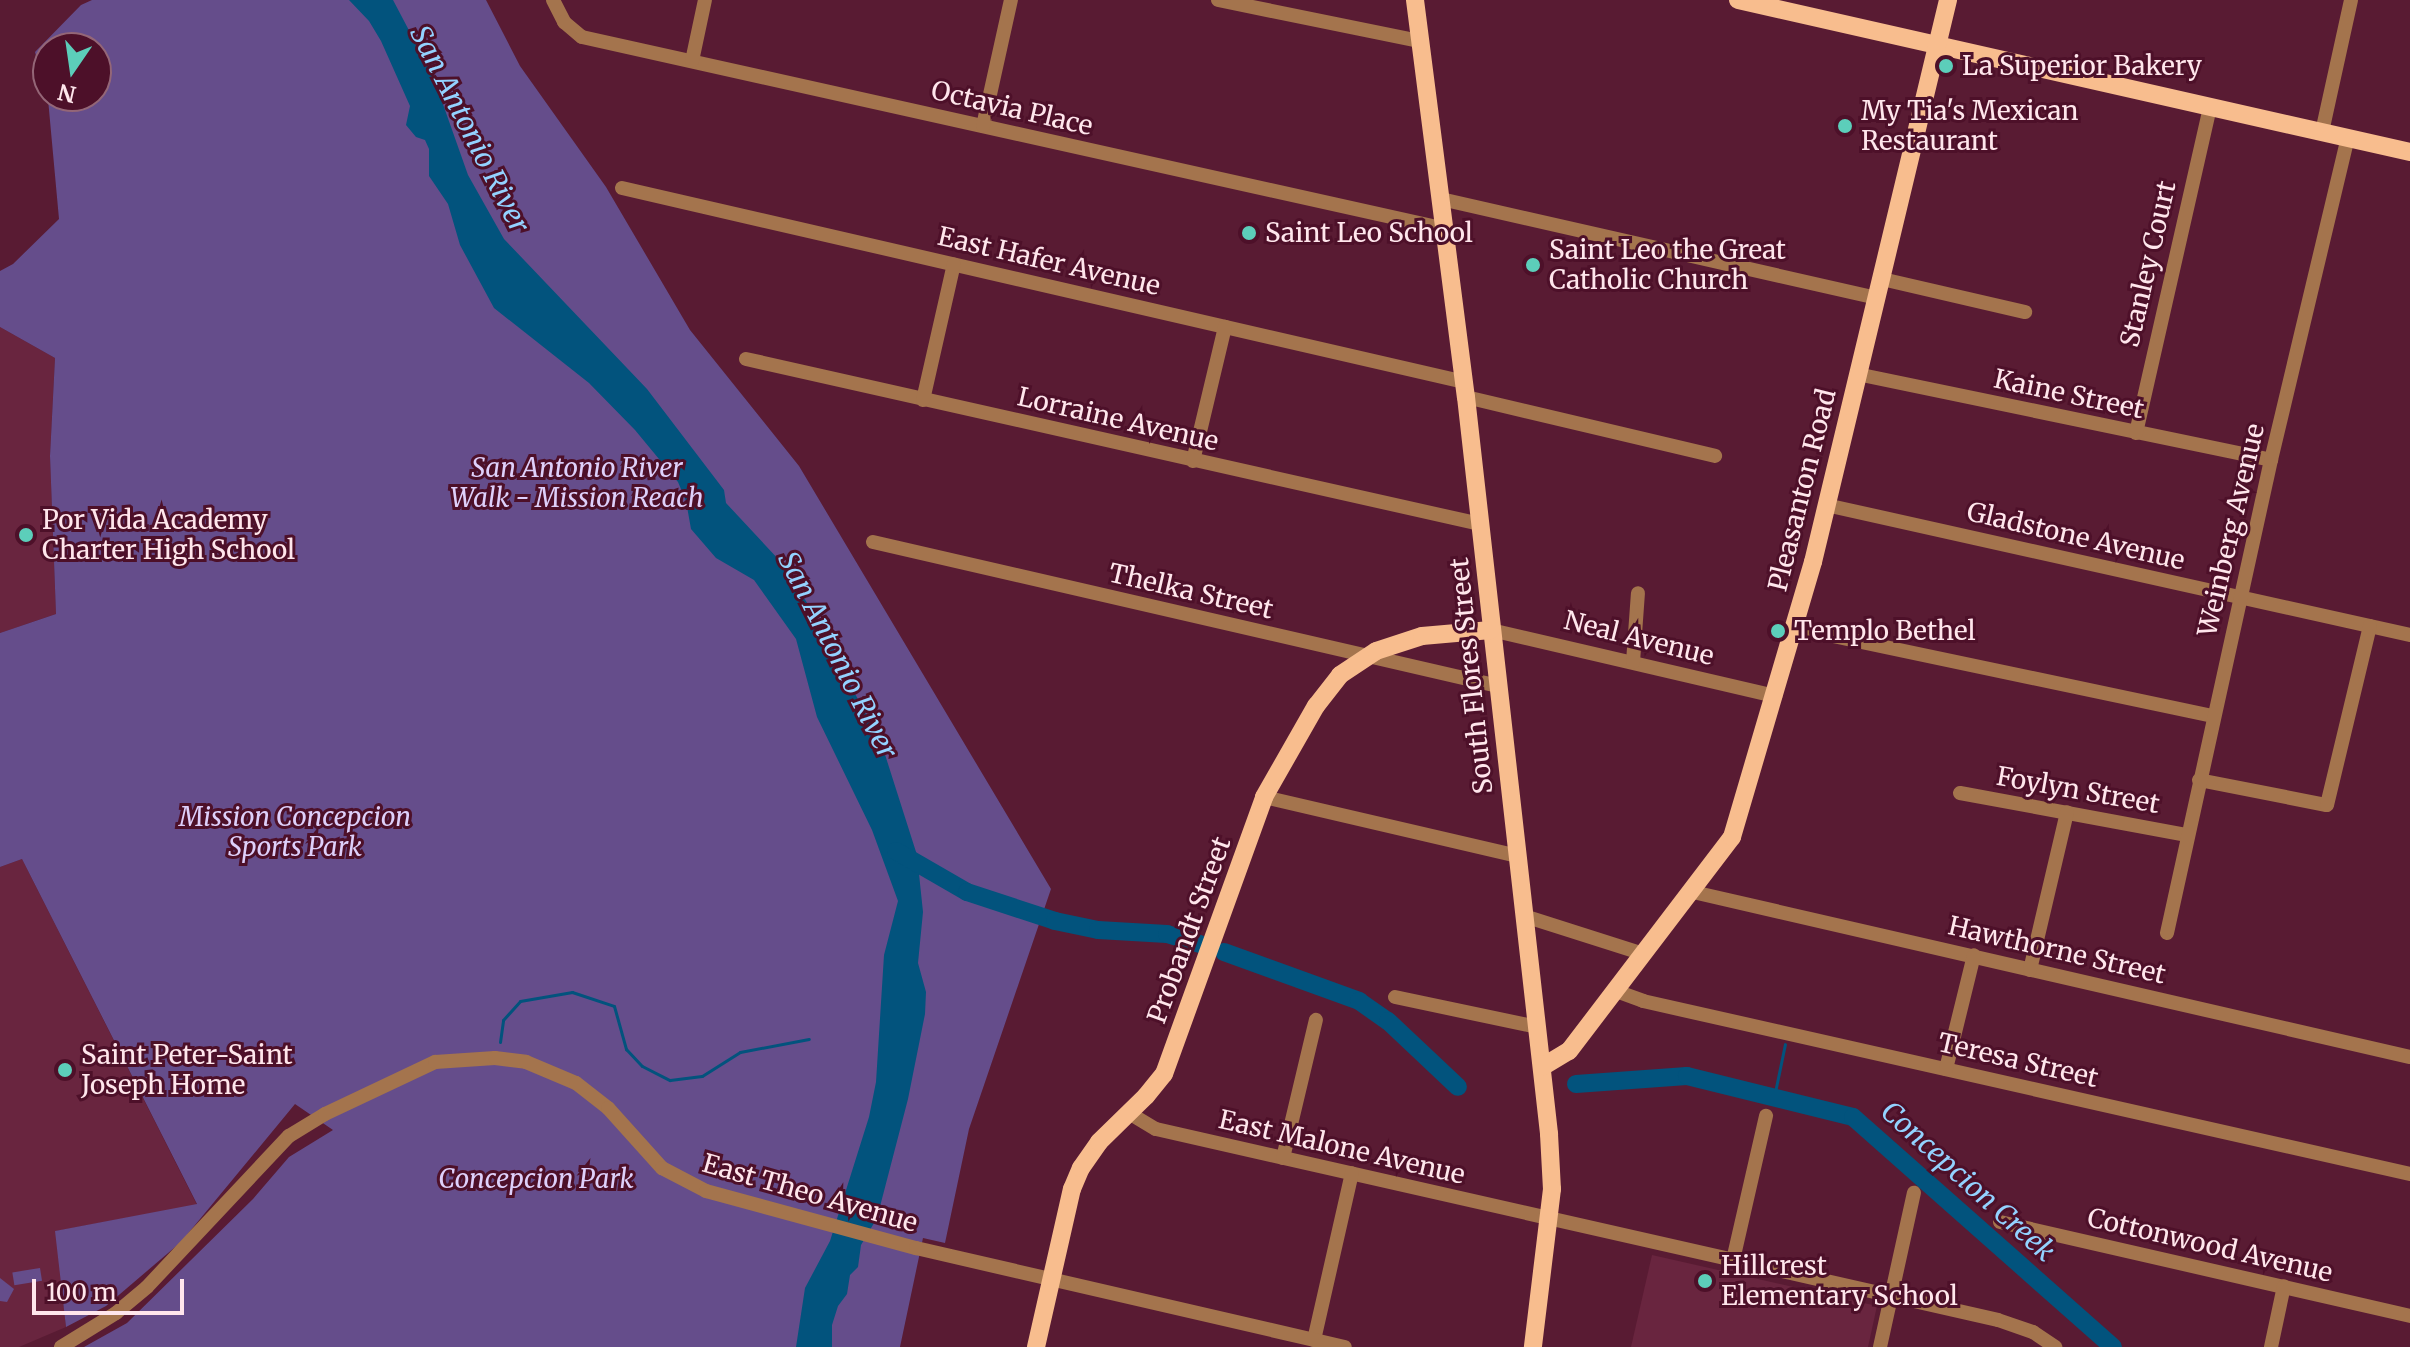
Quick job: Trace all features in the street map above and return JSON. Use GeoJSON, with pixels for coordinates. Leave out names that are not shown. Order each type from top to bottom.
{"type":"FeatureCollection","features":[{"type":"Feature","properties":{"kind":"main road","name":"South Flores Street"},"geometry":{"type":"LineString","coordinates":[[1415,0],[1465,390],[1551,1150],[1549,1218],[1533,1347]]}},
{"type":"Feature","properties":{"kind":"main road"},"geometry":{"type":"LineString","coordinates":[[1738,0],[2410,152]]}},
{"type":"Feature","properties":{"kind":"main road","name":"Pleasanton Road"},"geometry":{"type":"LineString","coordinates":[[1542,1067],[1569,1051],[1732,837],[1795,628],[1948,0]]}},
{"type":"Feature","properties":{"kind":"main road","name":"Probandt Street"},"geometry":{"type":"LineString","coordinates":[[1036,1347],[1072,1189],[1081,1168],[1099,1142],[1155,1087],[1173,1054],[1264,797],[1316,706],[1340,675],[1366,656],[1422,636],[1491,630]]}},
{"type":"Feature","properties":{"kind":"street","name":"Octavia Place"},"geometry":{"type":"LineString","coordinates":[[553,0],[571,30],[582,37],[1445,229]]}},
{"type":"Feature","properties":{"kind":"street"},"geometry":{"type":"LineString","coordinates":[[692,61],[705,0]]}},
{"type":"Feature","properties":{"kind":"street"},"geometry":{"type":"LineString","coordinates":[[983,126],[1011,0]]}},
{"type":"Feature","properties":{"kind":"street"},"geometry":{"type":"LineString","coordinates":[[1218,0],[1420,41]]}},
{"type":"Feature","properties":{"kind":"street"},"geometry":{"type":"LineString","coordinates":[[2322,132],[2351,0]]}},
{"type":"Feature","properties":{"kind":"street","name":"Stanley Court"},"geometry":{"type":"LineString","coordinates":[[2136,433],[2210,107]]}},
{"type":"Feature","properties":{"kind":"street","name":"Weinberg Avenue"},"geometry":{"type":"LineString","coordinates":[[2167,933],[2271,460],[2348,138]]}},
{"type":"Feature","properties":{"kind":"street","name":"East Hafer Avenue"},"geometry":{"type":"LineString","coordinates":[[622,188],[1225,327],[1715,456]]}},
{"type":"Feature","properties":{"kind":"street"},"geometry":{"type":"LineString","coordinates":[[1441,199],[1877,298]]}},
{"type":"Feature","properties":{"kind":"street"},"geometry":{"type":"LineString","coordinates":[[923,400],[954,264]]}},
{"type":"Feature","properties":{"kind":"street"},"geometry":{"type":"LineString","coordinates":[[1882,279],[2025,312]]}},
{"type":"Feature","properties":{"kind":"street"},"geometry":{"type":"LineString","coordinates":[[1193,461],[1225,327]]}},
{"type":"Feature","properties":{"kind":"street","name":"Lorraine Avenue"},"geometry":{"type":"LineString","coordinates":[[746,359],[1480,524]]}},
{"type":"Feature","properties":{"kind":"street","name":"Kaine Street"},"geometry":{"type":"LineString","coordinates":[[1857,374],[2271,460]]}},
{"type":"Feature","properties":{"kind":"street","name":"Gladstone Avenue"},"geometry":{"type":"LineString","coordinates":[[1826,505],[2410,635]]}},
{"type":"Feature","properties":{"kind":"street","name":"Thelka Street"},"geometry":{"type":"LineString","coordinates":[[873,542],[1498,686]]}},
{"type":"Feature","properties":{"kind":"street"},"geometry":{"type":"LineString","coordinates":[[1633,662],[1638,593]]}},
{"type":"Feature","properties":{"kind":"street"},"geometry":{"type":"LineString","coordinates":[[2199,780],[2316,805],[2329,802],[2370,626]]}},
{"type":"Feature","properties":{"kind":"street"},"geometry":{"type":"LineString","coordinates":[[1795,628],[2214,716]]}},
{"type":"Feature","properties":{"kind":"street","name":"Neal Avenue"},"geometry":{"type":"LineString","coordinates":[[1491,630],[1775,696]]}},
{"type":"Feature","properties":{"kind":"street","name":"Foylyn Street"},"geometry":{"type":"LineString","coordinates":[[1960,793],[2187,835]]}},
{"type":"Feature","properties":{"kind":"street"},"geometry":{"type":"LineString","coordinates":[[1264,797],[1517,856]]}},
{"type":"Feature","properties":{"kind":"street"},"geometry":{"type":"LineString","coordinates":[[2030,970],[2067,812]]}},
{"type":"Feature","properties":{"kind":"street","name":"Hawthorne Street"},"geometry":{"type":"LineString","coordinates":[[1693,892],[2410,1057]]}},
{"type":"Feature","properties":{"kind":"street"},"geometry":{"type":"LineString","coordinates":[[1524,916],[1644,954]]}},
{"type":"Feature","properties":{"kind":"street"},"geometry":{"type":"LineString","coordinates":[[1946,1069],[1974,955]]}},
{"type":"Feature","properties":{"kind":"street","name":"Teresa Street"},"geometry":{"type":"LineString","coordinates":[[1616,991],[1643,1001],[2410,1174]]}},
{"type":"Feature","properties":{"kind":"street"},"geometry":{"type":"LineString","coordinates":[[1395,997],[1537,1027]]}},
{"type":"Feature","properties":{"kind":"street"},"geometry":{"type":"LineString","coordinates":[[1283,1158],[1316,1020]]}},
{"type":"Feature","properties":{"kind":"street","name":"East Theo Avenue"},"geometry":{"type":"LineString","coordinates":[[61,1347],[116,1313],[147,1287],[289,1136],[379,1087],[435,1062],[495,1058],[553,1072],[594,1095],[649,1156],[675,1177],[706,1191],[916,1248],[1345,1347]]}},
{"type":"Feature","properties":{"kind":"street","name":"East Malone Avenue"},"geometry":{"type":"LineString","coordinates":[[1129,1113],[1156,1129],[2019,1326],[2055,1347]]}},
{"type":"Feature","properties":{"kind":"street"},"geometry":{"type":"LineString","coordinates":[[1733,1260],[1766,1116]]}},
{"type":"Feature","properties":{"kind":"street"},"geometry":{"type":"LineString","coordinates":[[1314,1340],[1352,1173]]}},
{"type":"Feature","properties":{"kind":"street"},"geometry":{"type":"LineString","coordinates":[[1880,1347],[1914,1193]]}},
{"type":"Feature","properties":{"kind":"street","name":"Cottonwood Avenue"},"geometry":{"type":"LineString","coordinates":[[2000,1222],[2410,1316]]}},
{"type":"Feature","properties":{"kind":"street"},"geometry":{"type":"LineString","coordinates":[[2271,1347],[2284,1286]]}},
{"type":"Feature","properties":{"kind":"shaded area","name":"Por Vida Academy Charter High School"},"geometry":{"type":"Polygon","coordinates":[[[0,327],[55,358],[50,456],[56,614],[0,633],[0,327]]]}},
{"type":"Feature","properties":{"kind":"shaded area","name":"Saint Peter-Saint Joseph Home"},"geometry":{"type":"Polygon","coordinates":[[[22,859],[197,1205],[56,1231],[66,1327],[19,1347],[0,1347],[0,867],[22,859]]]}},
{"type":"Feature","properties":{"kind":"shaded area","name":"Hillcrest Elementary School"},"geometry":{"type":"Polygon","coordinates":[[[1652,1255],[1877,1306],[1868,1347],[1631,1347],[1652,1255]]]}},
{"type":"Feature","properties":{"kind":"green space"},"geometry":{"type":"Polygon","coordinates":[[[92,0],[486,0],[520,66],[606,187],[690,330],[799,466],[1051,889],[969,1129],[945,1243],[923,1238],[900,1347],[84,1347],[127,1323],[253,1199],[289,1157],[333,1130],[295,1104],[181,1242],[106,1306],[66,1327],[55,1231],[197,1204],[22,859],[0,867],[0,633],[56,614],[50,456],[55,358],[0,327],[0,271],[13,264],[59,219],[49,112],[112,112],[112,32],[55,32],[81,5],[92,0]]]}},
{"type":"Feature","properties":{"kind":"green space"},"geometry":{"type":"Polygon","coordinates":[[[40,1268],[42,1281],[14,1285],[12,1272],[40,1268]]]}},
{"type":"Feature","properties":{"kind":"green space"},"geometry":{"type":"Polygon","coordinates":[[[0,1278],[14,1289],[7,1302],[0,1301],[0,1278]]]}},
{"type":"Feature","properties":{"kind":"water"},"geometry":{"type":"Polygon","coordinates":[[[349,0],[393,0],[433,76],[468,175],[504,239],[647,389],[724,490],[726,503],[780,561],[835,646],[833,653],[881,742],[917,855],[923,912],[918,963],[926,992],[925,1014],[908,1099],[877,1218],[861,1245],[858,1267],[850,1275],[847,1294],[838,1306],[832,1325],[832,1347],[796,1347],[805,1288],[830,1241],[869,1117],[876,1082],[884,955],[898,901],[872,830],[817,717],[796,639],[754,580],[716,558],[691,529],[686,501],[678,482],[635,430],[589,383],[494,308],[460,245],[448,204],[429,176],[429,149],[425,140],[416,137],[406,125],[410,106],[381,41],[369,21],[349,0]]]}},
{"type":"Feature","properties":{"kind":"waterway","name":"Concepcion Creek"},"geometry":{"type":"LineString","coordinates":[[896,851],[967,892],[1055,921],[1098,930],[1167,934],[1200,944]]}},
{"type":"Feature","properties":{"kind":"waterway","name":"Concepcion Creek"},"geometry":{"type":"LineString","coordinates":[[1224,952],[1359,1001],[1388,1021],[1458,1087]]}},
{"type":"Feature","properties":{"kind":"waterway"},"geometry":{"type":"LineString","coordinates":[[500,1042],[503,1020],[520,1001],[572,992],[614,1006],[626,1049],[642,1066],[670,1080],[702,1076],[740,1052],[809,1039]]}},
{"type":"Feature","properties":{"kind":"waterway"},"geometry":{"type":"LineString","coordinates":[[1774,1097],[1785,1044]]}},
{"type":"Feature","properties":{"kind":"waterway","name":"Concepcion Creek"},"geometry":{"type":"LineString","coordinates":[[1576,1084],[1687,1076],[1853,1117],[2113,1347]]}},
{"type":"Feature","properties":{"kind":"place","name":"La Superior Bakery"},"geometry":{"type":"Point","coordinates":[1946,66]}},
{"type":"Feature","properties":{"kind":"place","name":"My Tia's Mexican Restaurant"},"geometry":{"type":"Point","coordinates":[1845,126]}},
{"type":"Feature","properties":{"kind":"place","name":"Saint Leo School"},"geometry":{"type":"Point","coordinates":[1249,233]}},
{"type":"Feature","properties":{"kind":"place","name":"Saint Leo the Great Catholic Church"},"geometry":{"type":"Point","coordinates":[1533,265]}},
{"type":"Feature","properties":{"kind":"place","name":"Por Vida Academy Charter High School"},"geometry":{"type":"Point","coordinates":[26,535]}},
{"type":"Feature","properties":{"kind":"place","name":"Templo Bethel"},"geometry":{"type":"Point","coordinates":[1778,631]}},
{"type":"Feature","properties":{"kind":"place","name":"Saint Peter-Saint Joseph Home"},"geometry":{"type":"Point","coordinates":[65,1070]}},
{"type":"Feature","properties":{"kind":"place","name":"Hillcrest Elementary School"},"geometry":{"type":"Point","coordinates":[1705,1281]}},
{"type":"Feature","properties":{"kind":"water label","name":"San Antonio River"},"geometry":{"type":"Point","coordinates":[470,129]}},
{"type":"Feature","properties":{"kind":"water label","name":"San Antonio River"},"geometry":{"type":"Point","coordinates":[838,655]}},
{"type":"Feature","properties":{"kind":"park label","name":"San Antonio River Walk - Mission Reach"},"geometry":{"type":"Point","coordinates":[577,483]}},
{"type":"Feature","properties":{"kind":"park label","name":"Mission Concepcion Sports Park"},"geometry":{"type":"Point","coordinates":[295,832]}},
{"type":"Feature","properties":{"kind":"park label","name":"Concepcion Park"},"geometry":{"type":"Point","coordinates":[536,1179]}}]}
